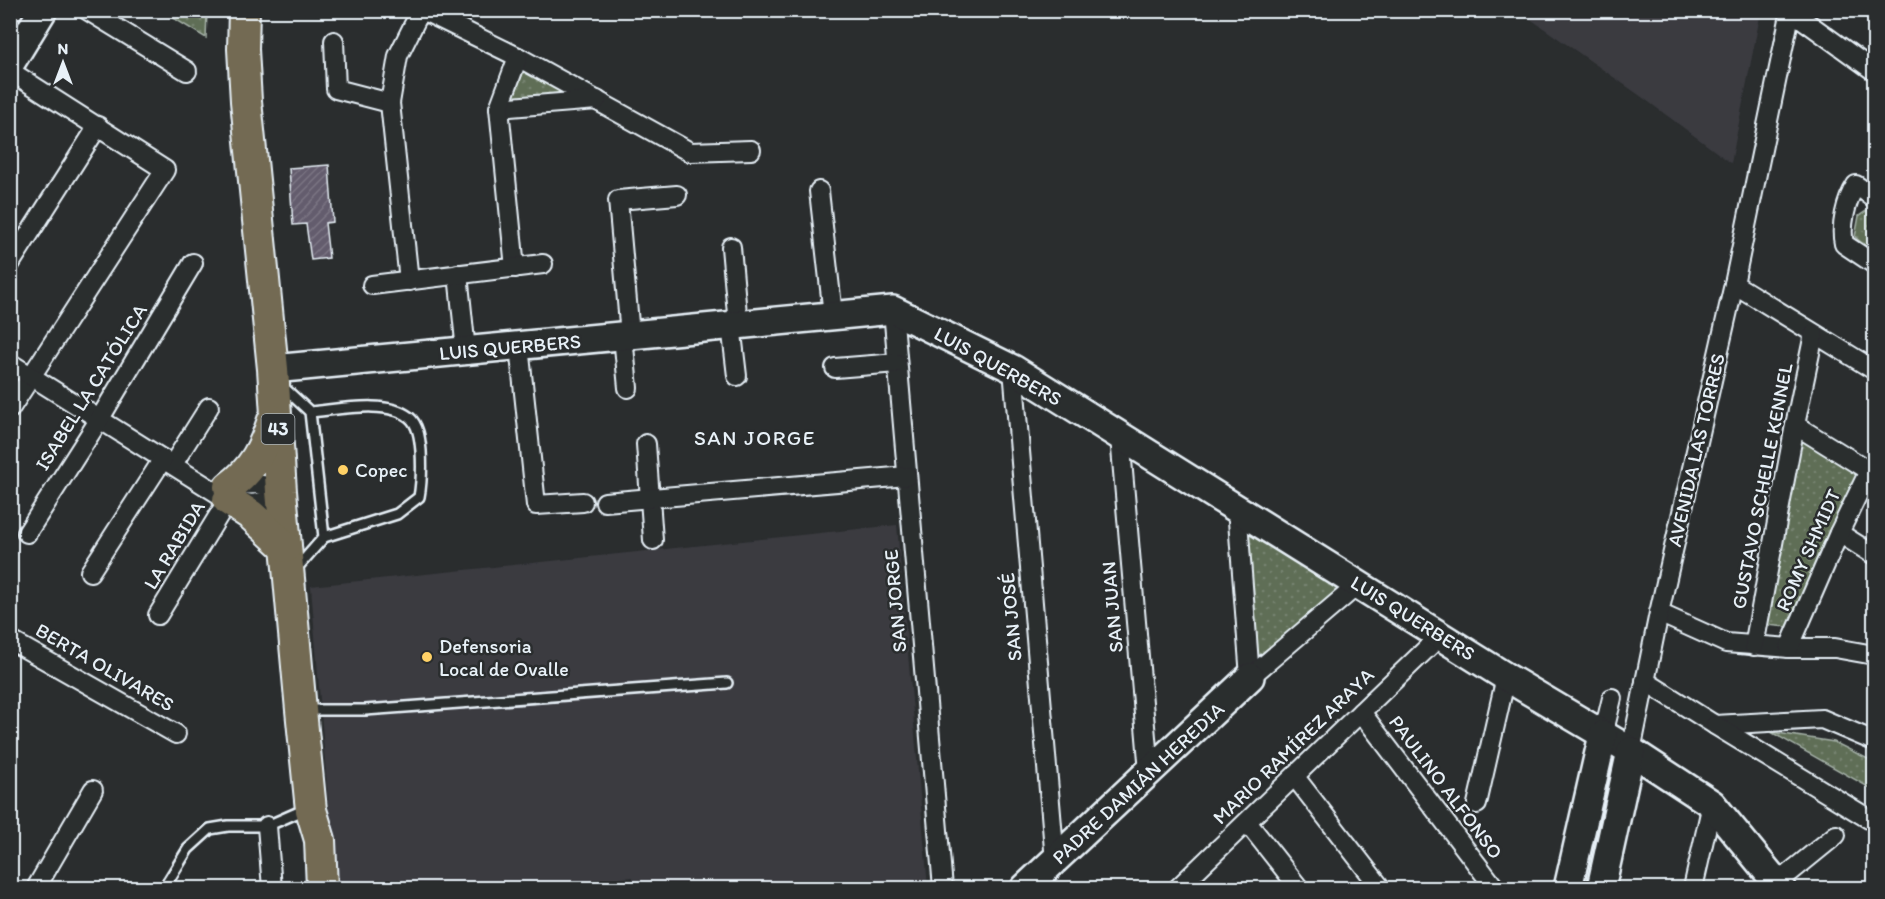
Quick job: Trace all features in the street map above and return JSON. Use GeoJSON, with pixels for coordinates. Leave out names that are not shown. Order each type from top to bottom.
{"type":"FeatureCollection","features":[{"type":"Feature","properties":{"kind":"main road","name":"43"},"geometry":{"type":"LineString","coordinates":[[237,10],[243,48]]}},
{"type":"Feature","properties":{"kind":"main road","name":"43"},"geometry":{"type":"LineString","coordinates":[[244,10],[243,48],[246,101],[274,374],[281,495],[311,808],[320,840],[322,888]]}},
{"type":"Feature","properties":{"kind":"main road"},"geometry":{"type":"LineString","coordinates":[[276,409],[257,459],[224,493],[251,515],[288,562]]}},
{"type":"Feature","properties":{"kind":"main road","name":"43"},"geometry":{"type":"LineString","coordinates":[[308,888],[305,842],[311,808]]}},
{"type":"Feature","properties":{"kind":"street"},"geometry":{"type":"LineString","coordinates":[[87,10],[187,71]]}},
{"type":"Feature","properties":{"kind":"street"},"geometry":{"type":"LineString","coordinates":[[409,281],[390,103],[398,56],[422,10],[518,57],[690,152],[751,150]]}},
{"type":"Feature","properties":{"kind":"street"},"geometry":{"type":"LineString","coordinates":[[10,64],[41,11]]}},
{"type":"Feature","properties":{"kind":"street"},"geometry":{"type":"LineString","coordinates":[[1791,11],[1875,71]]}},
{"type":"Feature","properties":{"kind":"street","name":"AVENIDA LAS TORRES"},"geometry":{"type":"LineString","coordinates":[[1601,888],[1659,613],[1734,284],[1791,11]]}},
{"type":"Feature","properties":{"kind":"street"},"geometry":{"type":"LineString","coordinates":[[334,41],[336,89],[390,103]]}},
{"type":"Feature","properties":{"kind":"street"},"geometry":{"type":"LineString","coordinates":[[515,268],[499,108],[518,57]]}},
{"type":"Feature","properties":{"kind":"street"},"geometry":{"type":"LineString","coordinates":[[10,71],[165,170],[10,409]]}},
{"type":"Feature","properties":{"kind":"street"},"geometry":{"type":"LineString","coordinates":[[499,108],[597,100]]}},
{"type":"Feature","properties":{"kind":"street"},"geometry":{"type":"LineString","coordinates":[[10,264],[98,126]]}},
{"type":"Feature","properties":{"kind":"street"},"geometry":{"type":"LineString","coordinates":[[1875,198],[1856,186],[1851,193],[1842,234],[1844,244],[1875,264]]}},
{"type":"Feature","properties":{"kind":"street"},"geometry":{"type":"LineString","coordinates":[[819,191],[833,315]]}},
{"type":"Feature","properties":{"kind":"street"},"geometry":{"type":"LineString","coordinates":[[628,388],[618,200],[677,195]]}},
{"type":"Feature","properties":{"kind":"street"},"geometry":{"type":"LineString","coordinates":[[731,247],[737,376]]}},
{"type":"Feature","properties":{"kind":"street","name":"ISABEL LA CATÓLICA"},"geometry":{"type":"LineString","coordinates":[[27,533],[99,420],[193,263]]}},
{"type":"Feature","properties":{"kind":"street"},"geometry":{"type":"LineString","coordinates":[[372,285],[543,264]]}},
{"type":"Feature","properties":{"kind":"street"},"geometry":{"type":"LineString","coordinates":[[458,274],[466,351]]}},
{"type":"Feature","properties":{"kind":"street"},"geometry":{"type":"LineString","coordinates":[[1734,284],[1875,370]]}},
{"type":"Feature","properties":{"kind":"street","name":"LUIS QUERBERS"},"geometry":{"type":"LineString","coordinates":[[274,374],[466,351],[893,310],[1013,369],[1506,677],[1631,751],[1712,804],[1778,887]]}},
{"type":"Feature","properties":{"kind":"street","name":"SAN JORGE"},"geometry":{"type":"LineString","coordinates":[[893,310],[943,888]]}},
{"type":"Feature","properties":{"kind":"street","name":"GUSTAVO SCHELLE KENNEL"},"geometry":{"type":"LineString","coordinates":[[1755,646],[1814,334]]}},
{"type":"Feature","properties":{"kind":"street"},"geometry":{"type":"LineString","coordinates":[[519,346],[536,505],[583,502]]}},
{"type":"Feature","properties":{"kind":"street"},"geometry":{"type":"LineString","coordinates":[[10,363],[168,462],[224,493],[252,504],[281,495]]}},
{"type":"Feature","properties":{"kind":"street"},"geometry":{"type":"LineString","coordinates":[[835,368],[897,363]]}},
{"type":"Feature","properties":{"kind":"street","name":"SAN JOSÉ"},"geometry":{"type":"LineString","coordinates":[[1013,369],[1055,861]]}},
{"type":"Feature","properties":{"kind":"street"},"geometry":{"type":"LineString","coordinates":[[90,572],[209,407]]}},
{"type":"Feature","properties":{"kind":"street"},"geometry":{"type":"LineString","coordinates":[[1795,425],[1872,472]]}},
{"type":"Feature","properties":{"kind":"street","name":"SAN JUAN"},"geometry":{"type":"LineString","coordinates":[[1120,437],[1149,772]]}},
{"type":"Feature","properties":{"kind":"street"},"geometry":{"type":"LineString","coordinates":[[646,444],[653,540]]}},
{"type":"Feature","properties":{"kind":"street","name":"ROMY SHMIDT"},"geometry":{"type":"LineString","coordinates":[[1789,648],[1839,533],[1872,472]]}},
{"type":"Feature","properties":{"kind":"street"},"geometry":{"type":"LineString","coordinates":[[605,502],[907,476]]}},
{"type":"Feature","properties":{"kind":"street","name":"LA RABIDA"},"geometry":{"type":"LineString","coordinates":[[158,615],[224,493]]}},
{"type":"Feature","properties":{"kind":"street"},"geometry":{"type":"LineString","coordinates":[[1237,508],[1250,677]]}},
{"type":"Feature","properties":{"kind":"street"},"geometry":{"type":"LineString","coordinates":[[1839,533],[1875,555]]}},
{"type":"Feature","properties":{"kind":"street","name":"PADRE DAMIÁN HEREDIA"},"geometry":{"type":"LineString","coordinates":[[1025,888],[1250,677],[1359,584]]}},
{"type":"Feature","properties":{"kind":"street"},"geometry":{"type":"LineString","coordinates":[[1659,613],[1726,643],[1789,648],[1835,648],[1875,655]]}},
{"type":"Feature","properties":{"kind":"street","name":"MARIO RAMÍREZ ARAYA"},"geometry":{"type":"LineString","coordinates":[[1189,885],[1247,822],[1440,636]]}},
{"type":"Feature","properties":{"kind":"street","name":"BERTA OLIVARES"},"geometry":{"type":"LineString","coordinates":[[10,640],[176,734]]}},
{"type":"Feature","properties":{"kind":"street"},"geometry":{"type":"LineString","coordinates":[[1477,804],[1506,677]]}},
{"type":"Feature","properties":{"kind":"street"},"geometry":{"type":"LineString","coordinates":[[1645,681],[1875,822]]}},
{"type":"Feature","properties":{"kind":"street"},"geometry":{"type":"LineString","coordinates":[[1568,888],[1612,698]]}},
{"type":"Feature","properties":{"kind":"street","name":"PAULINO ALFONSO"},"geometry":{"type":"LineString","coordinates":[[1361,712],[1495,888]]}},
{"type":"Feature","properties":{"kind":"street"},"geometry":{"type":"LineString","coordinates":[[1715,725],[1822,719],[1875,741]]}},
{"type":"Feature","properties":{"kind":"street"},"geometry":{"type":"LineString","coordinates":[[1295,777],[1381,888]]}},
{"type":"Feature","properties":{"kind":"street"},"geometry":{"type":"LineString","coordinates":[[36,888],[93,790]]}},
{"type":"Feature","properties":{"kind":"street"},"geometry":{"type":"LineString","coordinates":[[1693,888],[1712,804]]}},
{"type":"Feature","properties":{"kind":"street"},"geometry":{"type":"LineString","coordinates":[[1247,822],[1299,888]]}},
{"type":"Feature","properties":{"kind":"street"},"geometry":{"type":"LineString","coordinates":[[267,826],[272,888]]}},
{"type":"Feature","properties":{"kind":"street"},"geometry":{"type":"LineString","coordinates":[[1778,887],[1836,835]]}},
{"type":"Feature","properties":{"kind":"lane"},"geometry":{"type":"LineString","coordinates":[[274,374],[310,412],[324,537]]}},
{"type":"Feature","properties":{"kind":"lane"},"geometry":{"type":"LineString","coordinates":[[288,562],[324,537],[397,513],[418,497],[423,476],[419,435],[411,418],[392,409],[366,407],[310,412]]}},
{"type":"Feature","properties":{"kind":"lane"},"geometry":{"type":"LineString","coordinates":[[301,710],[364,710],[727,683]]}},
{"type":"Feature","properties":{"kind":"lane"},"geometry":{"type":"LineString","coordinates":[[164,888],[188,849],[210,829],[228,826],[267,826],[311,808]]}},
{"type":"Feature","properties":{"kind":"shaded area"},"geometry":{"type":"Polygon","coordinates":[[[1519,11],[1761,11],[1731,163],[1642,97],[1519,11]]]}},
{"type":"Feature","properties":{"kind":"shaded area"},"geometry":{"type":"Polygon","coordinates":[[[897,525],[928,888],[634,888],[633,877],[513,888],[335,888],[311,586],[897,525]]]}},
{"type":"Feature","properties":{"kind":"green space"},"geometry":{"type":"Polygon","coordinates":[[[162,11],[207,11],[206,38],[162,11]]]}},
{"type":"Feature","properties":{"kind":"green space"},"geometry":{"type":"Polygon","coordinates":[[[525,68],[577,96],[512,101],[525,68]]]}},
{"type":"Feature","properties":{"kind":"green space"},"geometry":{"type":"Polygon","coordinates":[[[1872,207],[1874,209],[1874,253],[1855,237],[1859,216],[1872,207]]]}},
{"type":"Feature","properties":{"kind":"green space"},"geometry":{"type":"Polygon","coordinates":[[[1800,422],[1868,463],[1788,627],[1758,624],[1800,422]]]}},
{"type":"Feature","properties":{"kind":"green space"},"geometry":{"type":"Polygon","coordinates":[[[1247,531],[1343,588],[1258,661],[1247,531]]]}},
{"type":"Feature","properties":{"kind":"green space"},"geometry":{"type":"Polygon","coordinates":[[[1771,732],[1834,742],[1874,762],[1874,780],[1870,788],[1771,732]]]}},
{"type":"Feature","properties":{"kind":"green space"},"geometry":{"type":"Polygon","coordinates":[[[1602,760],[1611,766],[1585,888],[1574,888],[1602,760]]]}},
{"type":"Feature","properties":{"kind":"building"},"geometry":{"type":"Polygon","coordinates":[[[329,165],[333,222],[325,223],[329,258],[311,260],[306,224],[293,225],[289,168],[329,165]]]}},
{"type":"Feature","properties":{"kind":"place","name":"Copec"},"geometry":{"type":"Point","coordinates":[343,470]}},
{"type":"Feature","properties":{"kind":"place","name":"Defensoria Local de Ovalle"},"geometry":{"type":"Point","coordinates":[427,657]}},
{"type":"Feature","properties":{"kind":"district","name":"SAN JORGE"},"geometry":{"type":"Point","coordinates":[755,437]}}]}
